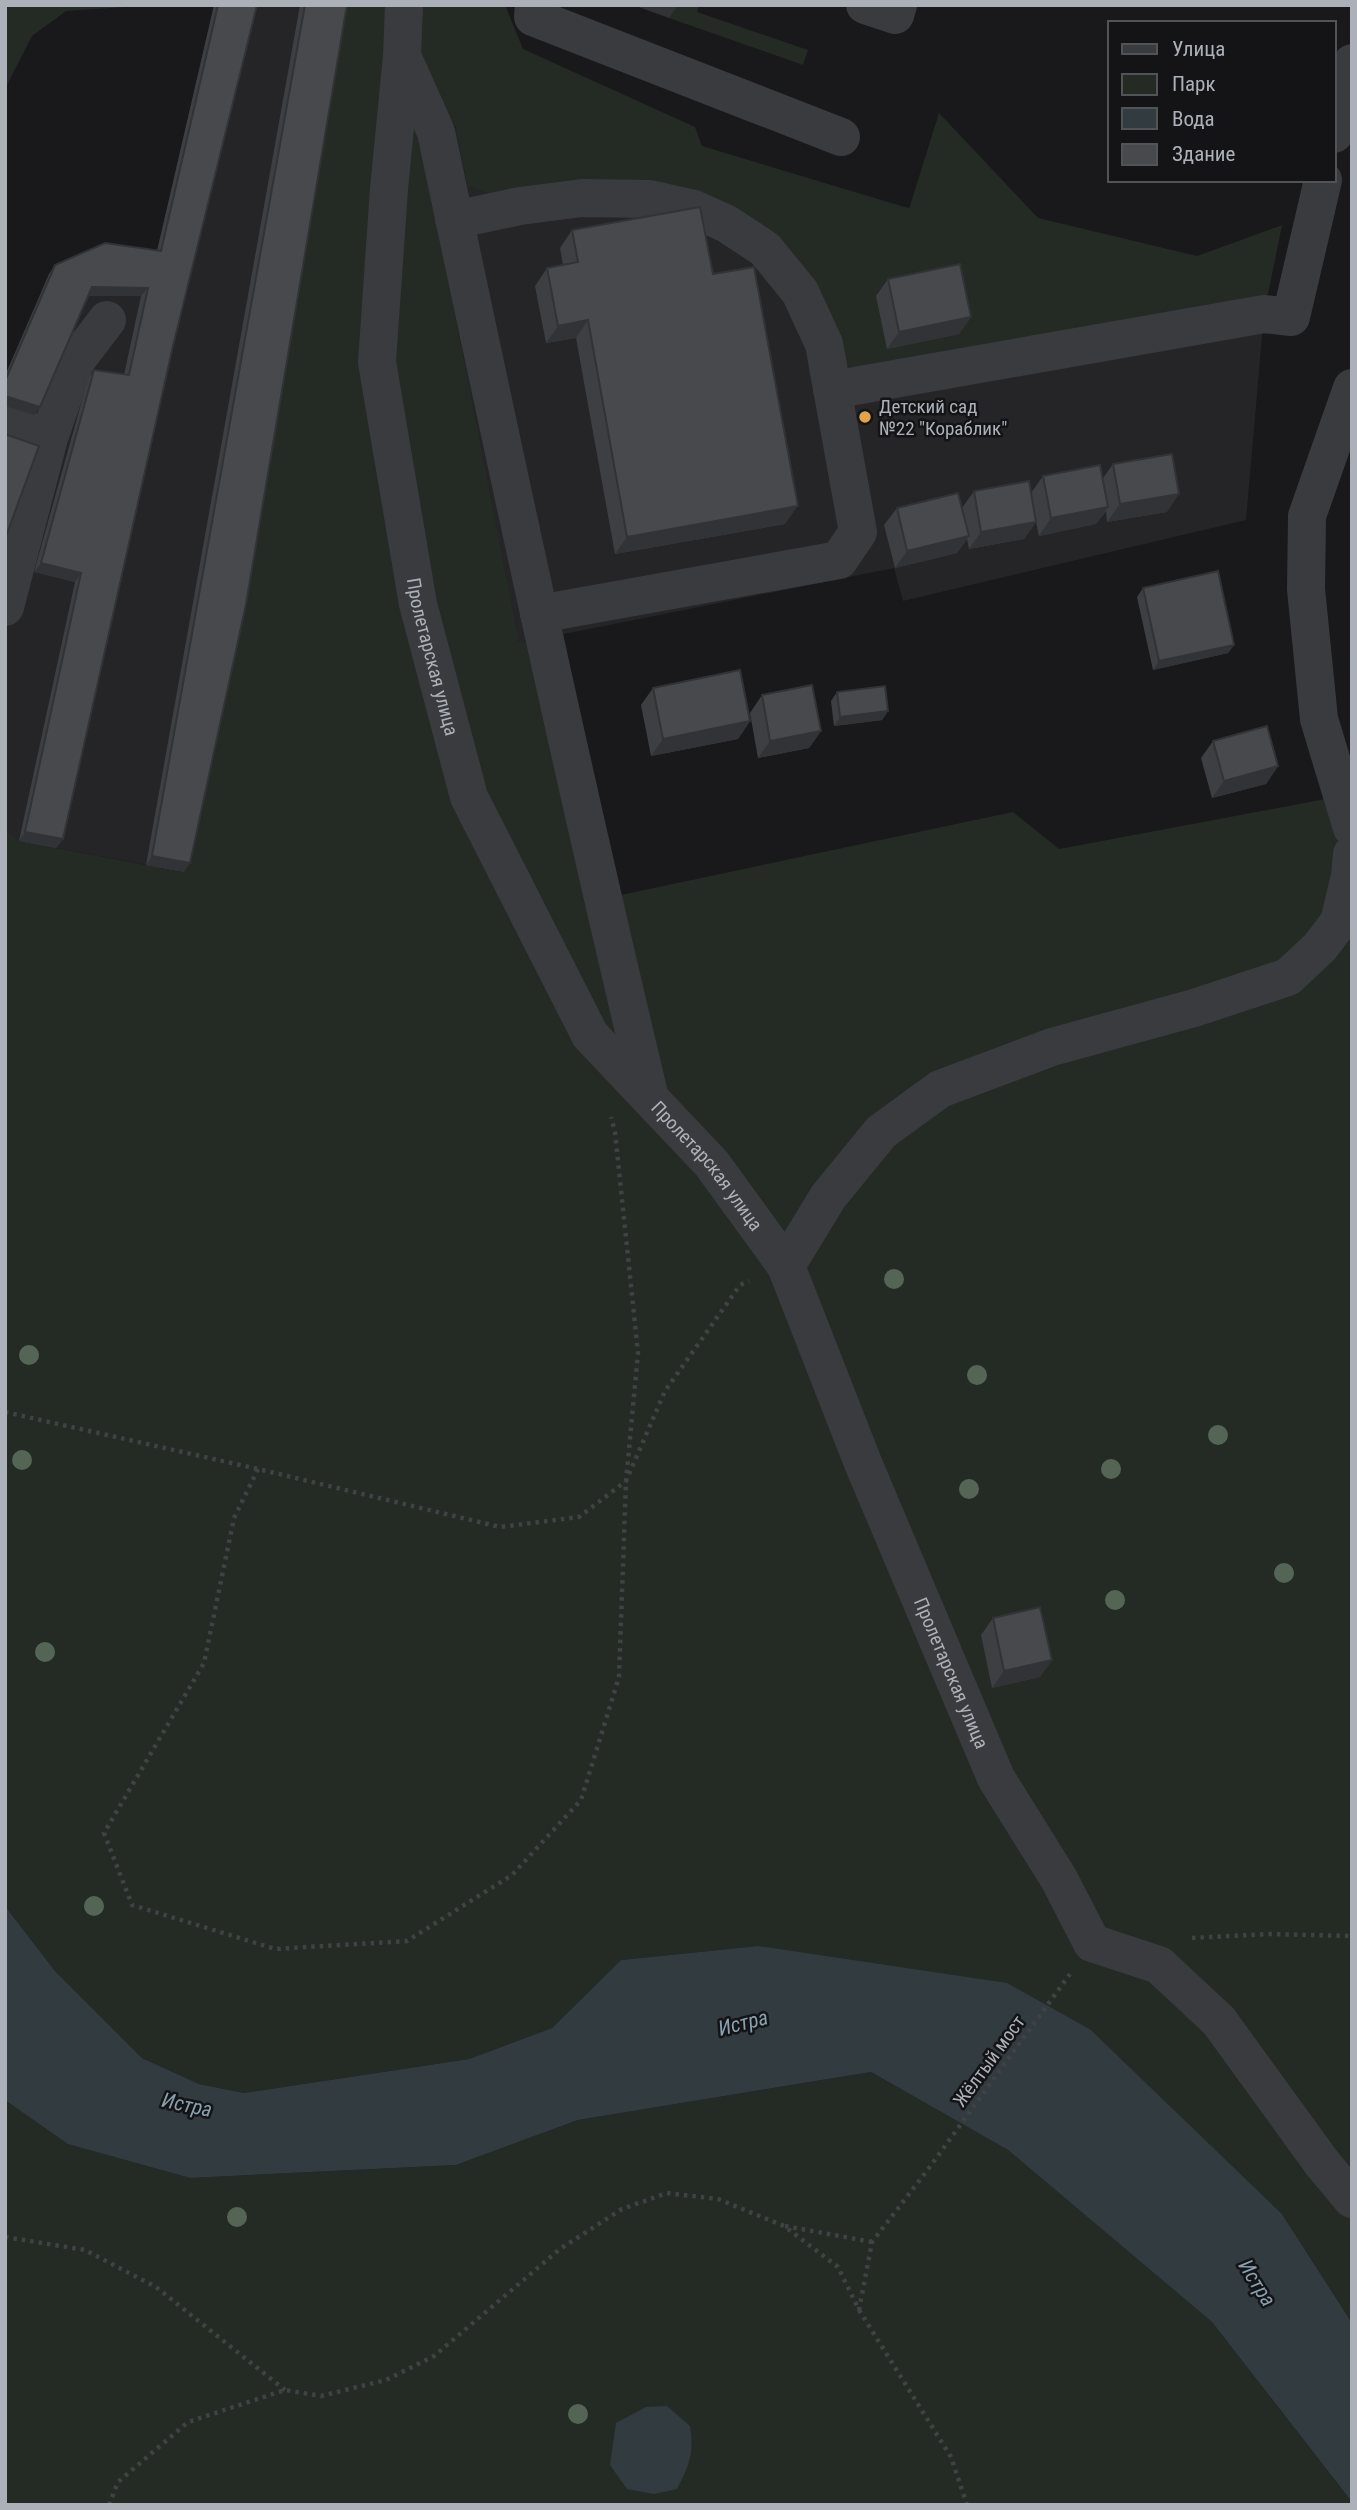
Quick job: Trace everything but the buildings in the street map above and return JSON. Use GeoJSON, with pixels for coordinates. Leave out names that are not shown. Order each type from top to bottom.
{"type":"FeatureCollection","features":[{"type":"Feature","properties":{"kind":"street","name":"Пролетарская улица"},"geometry":{"type":"LineString","coordinates":[[404,5],[377,362],[418,604],[470,797],[590,1035],[712,1164],[786,1266],[863,1462],[996,1778],[1059,1879],[1092,1943],[1158,1965],[1219,2021],[1352,2199]]}},
{"type":"Feature","properties":{"kind":"street"},"geometry":{"type":"LineString","coordinates":[[534,5],[534,17],[841,137]]}},
{"type":"Feature","properties":{"kind":"street"},"geometry":{"type":"LineString","coordinates":[[865,5],[895,15],[898,5]]}},
{"type":"Feature","properties":{"kind":"street"},"geometry":{"type":"LineString","coordinates":[[402,56],[436,132],[602,900],[650,1099]]}},
{"type":"Feature","properties":{"kind":"street"},"geometry":{"type":"LineString","coordinates":[[1336,127],[1351,74]]}},
{"type":"Feature","properties":{"kind":"street"},"geometry":{"type":"LineString","coordinates":[[832,390],[1264,314],[1291,317],[1323,182]]}},
{"type":"Feature","properties":{"kind":"street"},"geometry":{"type":"LineString","coordinates":[[454,220],[520,206],[582,198],[650,200],[694,209],[765,249],[800,292],[824,344],[858,532],[839,560],[539,614]]}},
{"type":"Feature","properties":{"kind":"street"},"geometry":{"type":"LineString","coordinates":[[5,607],[49,438],[75,362],[107,320]]}},
{"type":"Feature","properties":{"kind":"street"},"geometry":{"type":"LineString","coordinates":[[1352,388],[1307,516],[1306,589],[1319,719],[1352,828]]}},
{"type":"Feature","properties":{"kind":"street"},"geometry":{"type":"LineString","coordinates":[[5,422],[49,438]]}},
{"type":"Feature","properties":{"kind":"street"},"geometry":{"type":"LineString","coordinates":[[786,1266],[828,1197],[881,1132],[940,1089],[1052,1047],[1194,1008],[1289,977],[1320,947],[1339,922],[1350,876],[1352,854]]}},
{"type":"Feature","properties":{"kind":"path"},"geometry":{"type":"LineString","coordinates":[[258,1469],[234,1518],[204,1663],[104,1833],[132,1905],[275,1949],[407,1941],[512,1875],[581,1800],[619,1677],[626,1481],[638,1353],[615,1132],[609,1108]]}},
{"type":"Feature","properties":{"kind":"path"},"geometry":{"type":"LineString","coordinates":[[5,1412],[500,1527],[579,1517],[626,1481],[665,1391],[740,1286],[786,1266]]}},
{"type":"Feature","properties":{"kind":"path"},"geometry":{"type":"LineString","coordinates":[[1185,1938],[1269,1934],[1352,1936]]}},
{"type":"Feature","properties":{"kind":"path","name":"Жёлтый мост"},"geometry":{"type":"LineString","coordinates":[[872,2242],[1072,1971]]}},
{"type":"Feature","properties":{"kind":"path"},"geometry":{"type":"LineString","coordinates":[[109,2505],[118,2482],[188,2422],[285,2390],[321,2396],[386,2380],[434,2356],[560,2249],[622,2209],[667,2193],[718,2199],[784,2226],[872,2242],[859,2309]]}},
{"type":"Feature","properties":{"kind":"path"},"geometry":{"type":"LineString","coordinates":[[784,2226],[838,2267],[859,2309],[951,2457],[967,2505]]}},
{"type":"Feature","properties":{"kind":"path"},"geometry":{"type":"LineString","coordinates":[[5,2237],[85,2250],[156,2287],[285,2390]]}},
{"type":"Feature","properties":{"kind":"shaded area"},"geometry":{"type":"Polygon","coordinates":[[[214,5],[343,5],[184,872],[19,841],[5,833],[5,375],[49,274],[155,260],[214,5]]]}},
{"type":"Feature","properties":{"kind":"shaded area","name":"Детский сад №22 \"Кораблик\""},"geometry":{"type":"Polygon","coordinates":[[[456,128],[701,146],[1264,314],[1246,520],[903,601],[894,568],[519,643],[419,136],[456,128]]]}},
{"type":"Feature","properties":{"kind":"green space"},"geometry":{"type":"Polygon","coordinates":[[[5,5],[157,5],[66,11],[32,36],[5,89],[5,5]]]}},
{"type":"Feature","properties":{"kind":"green space"},"geometry":{"type":"Polygon","coordinates":[[[341,5],[505,5],[523,49],[695,127],[702,146],[909,209],[939,113],[1038,218],[1197,256],[1282,225],[1268,294],[1240,308],[874,375],[835,361],[821,293],[766,226],[702,192],[502,198],[468,186],[456,128],[405,59],[519,642],[544,639],[616,896],[1013,812],[1059,849],[1352,794],[1352,2323],[1282,2214],[1091,2030],[758,1946],[621,1960],[552,2028],[469,2059],[244,2093],[199,2084],[142,2058],[55,1971],[5,1906],[5,830],[19,841],[183,872],[341,5]]]}},
{"type":"Feature","properties":{"kind":"green space"},"geometry":{"type":"Polygon","coordinates":[[[674,5],[699,5],[697,12],[808,50],[803,65],[669,18],[674,5]]]}},
{"type":"Feature","properties":{"kind":"green space"},"geometry":{"type":"Polygon","coordinates":[[[871,2072],[1008,2150],[1212,2322],[1352,2505],[5,2505],[5,2100],[69,2144],[190,2178],[456,2165],[578,2120],[871,2072]]]}},
{"type":"Feature","properties":{"kind":"water","name":"Истра"},"geometry":{"type":"Polygon","coordinates":[[[5,1906],[55,1971],[142,2058],[199,2084],[244,2093],[469,2059],[552,2028],[621,1960],[758,1946],[1007,1983],[1091,2030],[1282,2214],[1352,2323],[1352,2502],[1212,2322],[1008,2150],[871,2072],[578,2120],[456,2165],[190,2178],[68,2144],[5,2100],[5,1906]]]}},
{"type":"Feature","properties":{"kind":"water"},"geometry":{"type":"Polygon","coordinates":[[[667,2406],[690,2426],[691,2451],[677,2489],[654,2494],[627,2489],[610,2465],[616,2423],[646,2407],[667,2406]]]}},
{"type":"Feature","properties":{"kind":"place","name":"Детский сад №22 \"Кораблик\""},"geometry":{"type":"Point","coordinates":[865,417]}}]}
